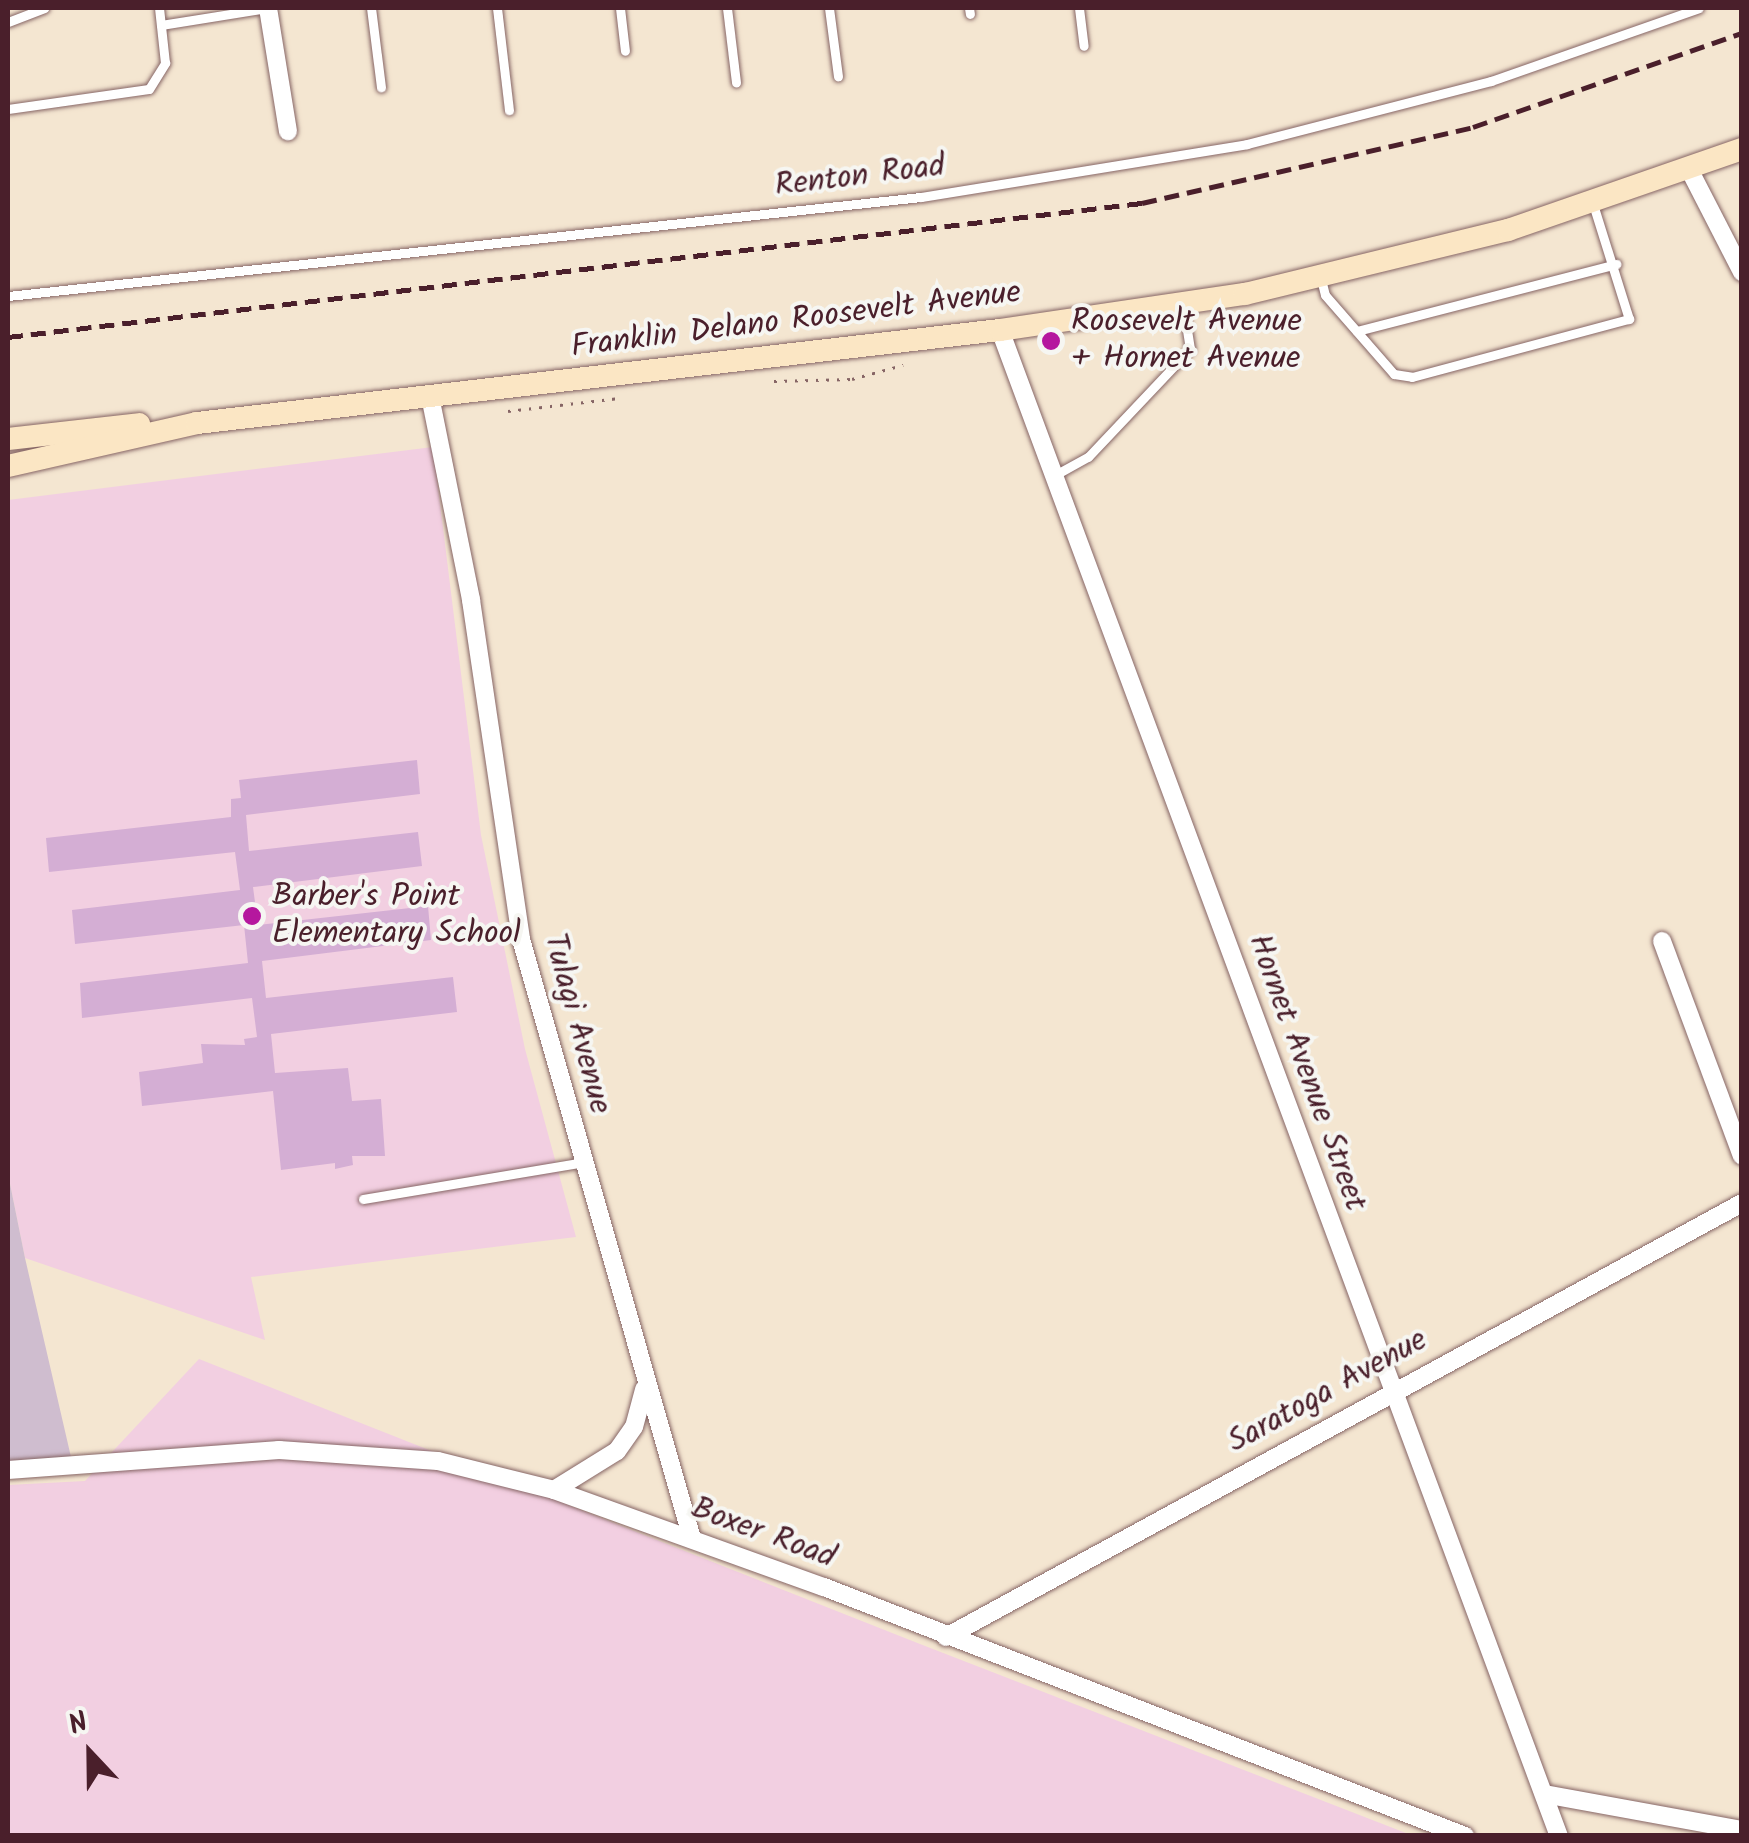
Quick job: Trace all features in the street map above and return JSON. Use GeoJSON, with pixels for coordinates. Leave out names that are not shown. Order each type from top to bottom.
{"type":"FeatureCollection","features":[{"type":"Feature","properties":{"kind":"main road","name":"Franklin Delano Roosevelt Avenue"},"geometry":{"type":"LineString","coordinates":[[8,438],[197,423],[1000,330],[1183,305],[1321,279],[1593,204],[1742,149]]}},
{"type":"Feature","properties":{"kind":"main road","name":"Franklin Delano Roosevelt Avenue"},"geometry":{"type":"LineString","coordinates":[[8,466],[197,423]]}},
{"type":"Feature","properties":{"kind":"street"},"geometry":{"type":"LineString","coordinates":[[268,8],[288,130]]}},
{"type":"Feature","properties":{"kind":"street"},"geometry":{"type":"LineString","coordinates":[[1689,170],[1742,272]]}},
{"type":"Feature","properties":{"kind":"street","name":"Hornet Avenue Street"},"geometry":{"type":"LineString","coordinates":[[1000,330],[1559,1836]]}},
{"type":"Feature","properties":{"kind":"street","name":"Tulagi Avenue"},"geometry":{"type":"LineString","coordinates":[[430,396],[471,600],[521,940],[692,1540]]}},
{"type":"Feature","properties":{"kind":"street"},"geometry":{"type":"LineString","coordinates":[[1662,941],[1742,1156]]}},
{"type":"Feature","properties":{"kind":"street","name":"Saratoga Avenue"},"geometry":{"type":"LineString","coordinates":[[946,1637],[1742,1203]]}},
{"type":"Feature","properties":{"kind":"street"},"geometry":{"type":"LineString","coordinates":[[554,1490],[616,1451],[640,1413],[645,1384]]}},
{"type":"Feature","properties":{"kind":"street","name":"Boxer Road"},"geometry":{"type":"LineString","coordinates":[[8,1470],[279,1450],[438,1461],[554,1490],[1465,1836]]}},
{"type":"Feature","properties":{"kind":"street"},"geometry":{"type":"LineString","coordinates":[[1544,1794],[1742,1830]]}},
{"type":"Feature","properties":{"kind":"lane"},"geometry":{"type":"LineString","coordinates":[[8,22],[44,8]]}},
{"type":"Feature","properties":{"kind":"lane"},"geometry":{"type":"LineString","coordinates":[[8,110],[149,88],[165,63],[159,8]]}},
{"type":"Feature","properties":{"kind":"lane"},"geometry":{"type":"LineString","coordinates":[[162,26],[268,8]]}},
{"type":"Feature","properties":{"kind":"lane"},"geometry":{"type":"LineString","coordinates":[[370,8],[382,87]]}},
{"type":"Feature","properties":{"kind":"lane"},"geometry":{"type":"LineString","coordinates":[[498,8],[509,110]]}},
{"type":"Feature","properties":{"kind":"lane"},"geometry":{"type":"LineString","coordinates":[[620,8],[625,51]]}},
{"type":"Feature","properties":{"kind":"lane"},"geometry":{"type":"LineString","coordinates":[[727,8],[736,82]]}},
{"type":"Feature","properties":{"kind":"lane"},"geometry":{"type":"LineString","coordinates":[[829,8],[838,76]]}},
{"type":"Feature","properties":{"kind":"lane"},"geometry":{"type":"LineString","coordinates":[[1079,8],[1084,46]]}},
{"type":"Feature","properties":{"kind":"lane","name":"Renton Road"},"geometry":{"type":"LineString","coordinates":[[8,296],[920,197],[1247,144],[1491,81],[1699,8]]}},
{"type":"Feature","properties":{"kind":"lane"},"geometry":{"type":"LineString","coordinates":[[1321,279],[1325,295],[1394,374],[1412,376],[1629,318],[1616,264],[1593,204]]}},
{"type":"Feature","properties":{"kind":"lane"},"geometry":{"type":"LineString","coordinates":[[1357,331],[1616,264]]}},
{"type":"Feature","properties":{"kind":"lane"},"geometry":{"type":"LineString","coordinates":[[1055,475],[1088,457],[1190,348],[1183,305]]}},
{"type":"Feature","properties":{"kind":"lane"},"geometry":{"type":"LineString","coordinates":[[362,1200],[583,1162]]}},
{"type":"Feature","properties":{"kind":"path"},"geometry":{"type":"LineString","coordinates":[[774,381],[852,379],[903,365]]}},
{"type":"Feature","properties":{"kind":"path"},"geometry":{"type":"LineString","coordinates":[[508,411],[619,398]]}},
{"type":"Feature","properties":{"kind":"shaded area","name":"Barber's Point Elementary School"},"geometry":{"type":"Polygon","coordinates":[[[433,447],[481,835],[525,1049],[576,1237],[251,1277],[265,1340],[25,1258],[8,1174],[8,500],[433,447]]]}},
{"type":"Feature","properties":{"kind":"shaded area"},"geometry":{"type":"Polygon","coordinates":[[[8,1174],[25,1258],[74,1470],[8,1476],[8,1174]]]}},
{"type":"Feature","properties":{"kind":"shaded area"},"geometry":{"type":"Polygon","coordinates":[[[199,1359],[1411,1835],[8,1836],[8,1485],[85,1481],[199,1359]]]}},
{"type":"Feature","properties":{"kind":"building"},"geometry":{"type":"Polygon","coordinates":[[[417,760],[420,794],[246,815],[249,851],[418,832],[422,866],[253,887],[258,925],[428,906],[431,940],[262,961],[266,998],[453,977],[457,1012],[271,1034],[275,1073],[348,1068],[352,1101],[381,1099],[385,1156],[352,1156],[353,1165],[335,1169],[335,1163],[281,1170],[273,1091],[142,1106],[139,1072],[203,1063],[201,1044],[245,1045],[244,1039],[257,1037],[252,998],[82,1018],[80,983],[248,963],[244,925],[75,944],[72,910],[240,890],[235,852],[49,872],[46,838],[231,817],[231,799],[241,798],[239,780],[417,760]]]}},
{"type":"Feature","properties":{"kind":"railway"},"geometry":{"type":"LineString","coordinates":[[8,337],[1142,203],[1473,127],[1742,33]]}},
{"type":"Feature","properties":{"kind":"place","name":"Roosevelt Avenue + Hornet Avenue"},"geometry":{"type":"Point","coordinates":[1051,341]}},
{"type":"Feature","properties":{"kind":"place","name":"Barber's Point Elementary School"},"geometry":{"type":"Point","coordinates":[252,916]}}]}
